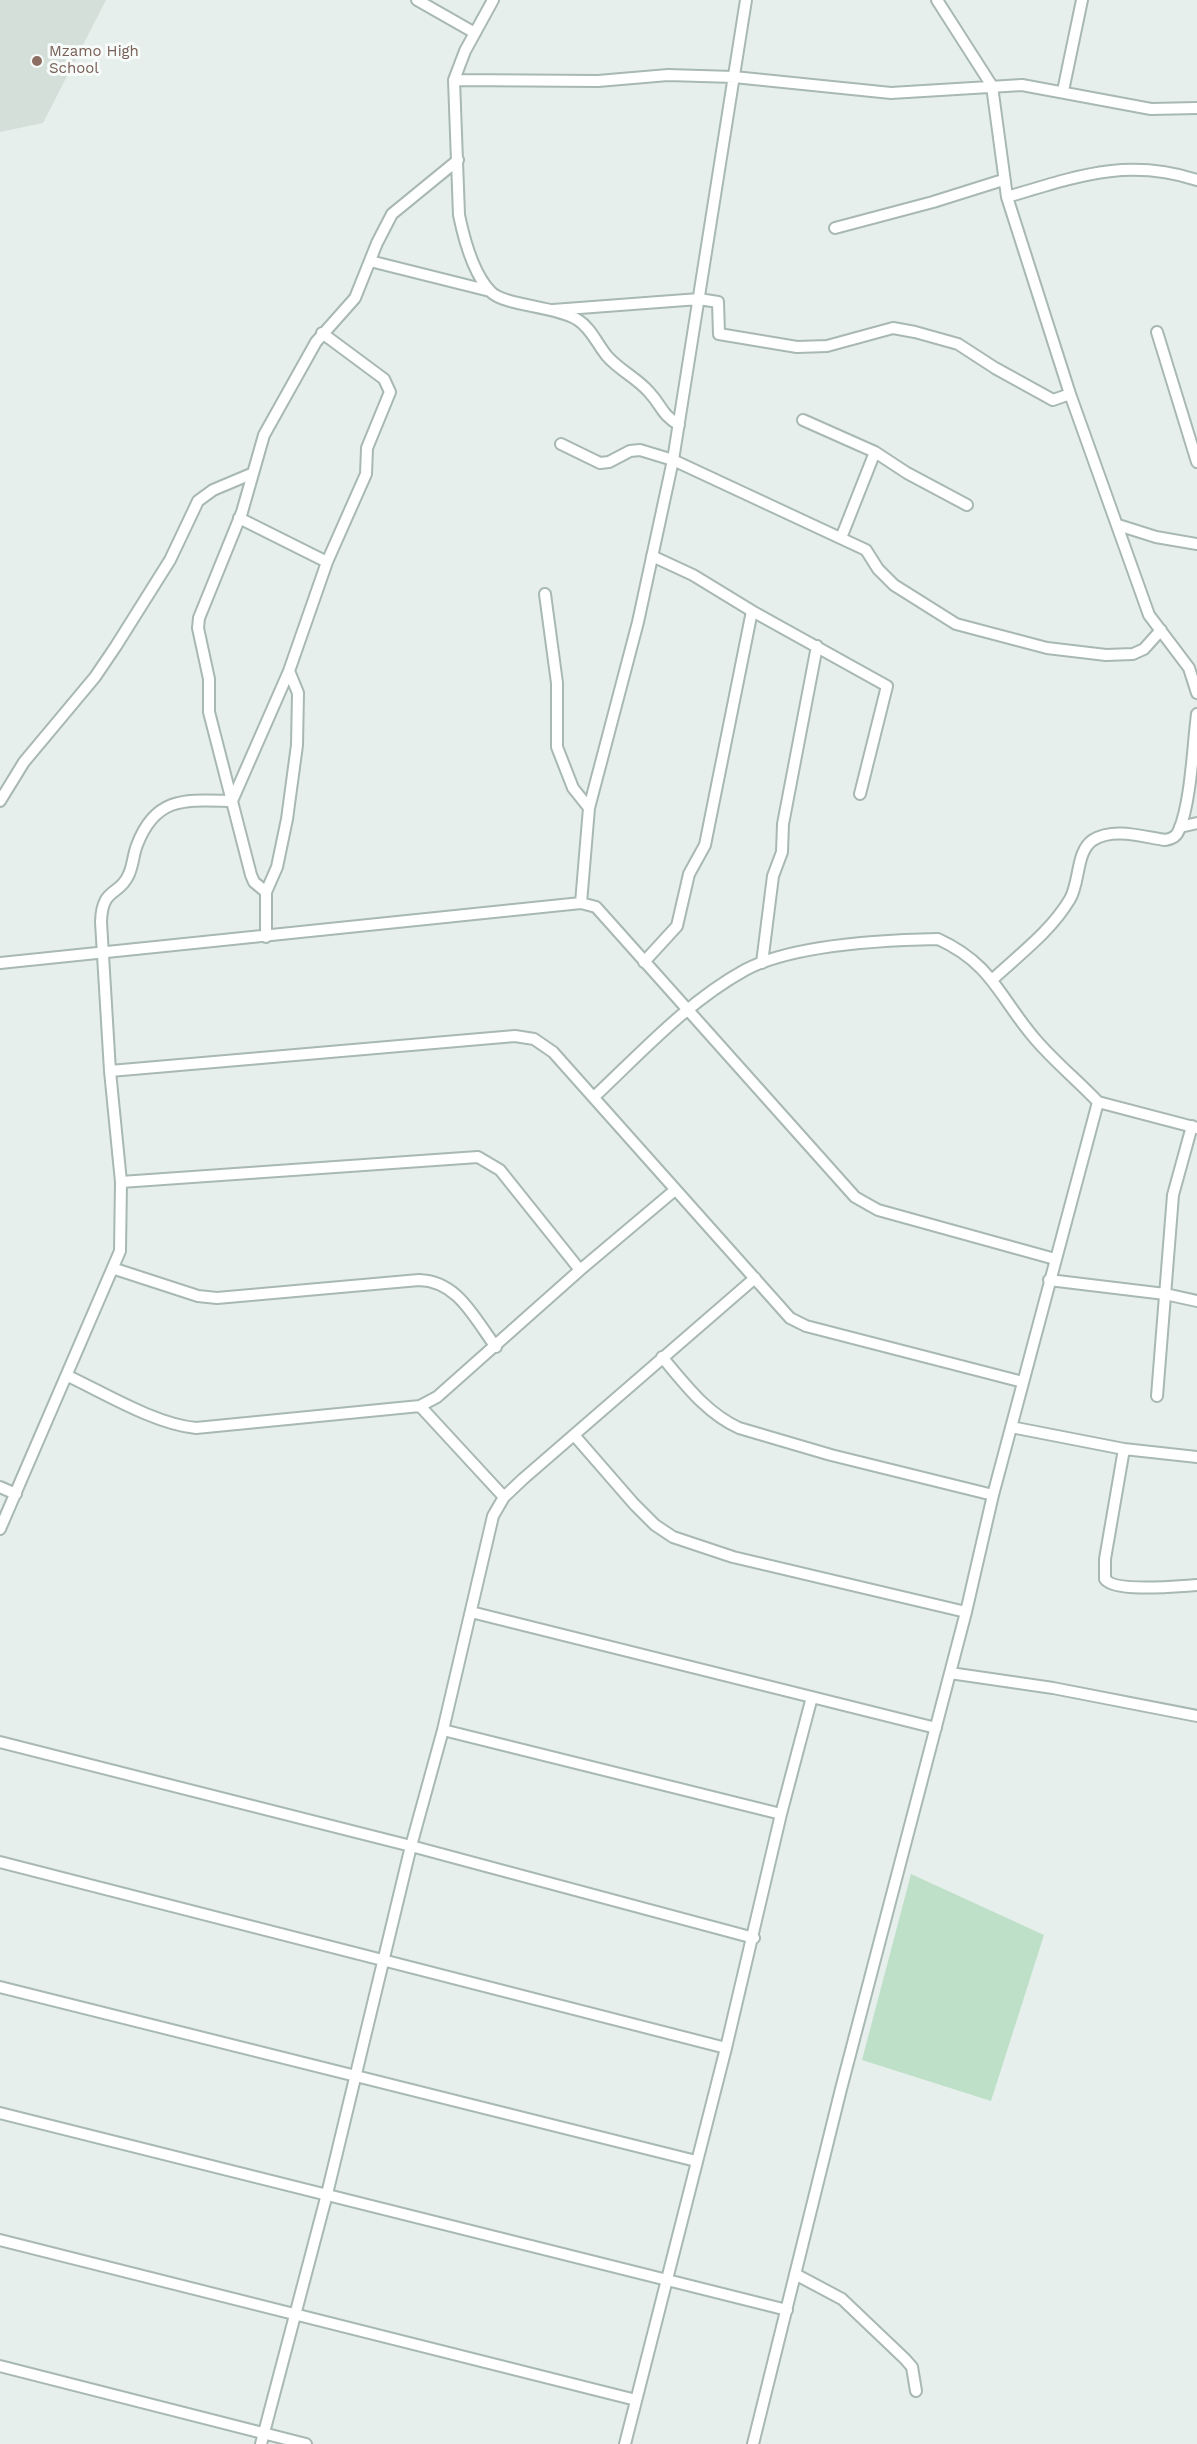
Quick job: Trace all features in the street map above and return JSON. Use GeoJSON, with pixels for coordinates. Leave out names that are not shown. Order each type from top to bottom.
{"type":"FeatureCollection","features":[{"type":"Feature","properties":{"kind":"street"},"geometry":{"type":"LineString","coordinates":[[417,0],[475,33]]}},
{"type":"Feature","properties":{"kind":"street"},"geometry":{"type":"LineString","coordinates":[[490,291],[482,279],[463,234],[459,216],[454,80],[493,0]]}},
{"type":"Feature","properties":{"kind":"street"},"geometry":{"type":"LineString","coordinates":[[581,903],[589,808],[638,622],[673,460],[746,0]]}},
{"type":"Feature","properties":{"kind":"street"},"geometry":{"type":"LineString","coordinates":[[937,0],[992,86],[1007,197],[1070,394],[1149,615],[1189,668],[1197,693]]}},
{"type":"Feature","properties":{"kind":"street"},"geometry":{"type":"LineString","coordinates":[[1064,91],[1082,0]]}},
{"type":"Feature","properties":{"kind":"street"},"geometry":{"type":"LineString","coordinates":[[454,80],[598,81],[668,75],[734,77],[891,93],[1022,85],[1152,109],[1197,108]]}},
{"type":"Feature","properties":{"kind":"street"},"geometry":{"type":"LineString","coordinates":[[266,892],[254,882],[251,875],[211,721],[209,679],[198,628],[203,608],[239,518],[264,435],[322,333],[352,303],[392,214],[458,160]]}},
{"type":"Feature","properties":{"kind":"street"},"geometry":{"type":"LineString","coordinates":[[1007,197],[1095,171],[1136,170],[1175,173],[1197,180]]}},
{"type":"Feature","properties":{"kind":"street"},"geometry":{"type":"LineString","coordinates":[[835,228],[933,202],[1003,180]]}},
{"type":"Feature","properties":{"kind":"street"},"geometry":{"type":"LineString","coordinates":[[370,261],[490,291],[499,297],[576,318],[586,327],[609,358],[649,391],[664,416],[679,425]]}},
{"type":"Feature","properties":{"kind":"street"},"geometry":{"type":"LineString","coordinates":[[553,310],[699,299],[718,302],[719,334],[797,347],[827,346],[893,328],[958,344],[1034,391],[1053,400],[1070,394]]}},
{"type":"Feature","properties":{"kind":"street"},"geometry":{"type":"LineString","coordinates":[[1157,332],[1197,462]]}},
{"type":"Feature","properties":{"kind":"street"},"geometry":{"type":"LineString","coordinates":[[232,801],[289,671],[327,562],[366,474],[367,448],[390,392],[384,379],[322,333]]}},
{"type":"Feature","properties":{"kind":"street"},"geometry":{"type":"LineString","coordinates":[[803,420],[875,452],[907,473],[967,505]]}},
{"type":"Feature","properties":{"kind":"street"},"geometry":{"type":"LineString","coordinates":[[561,444],[600,463],[609,462],[630,451],[640,450],[673,460],[866,550],[878,569],[894,585],[957,624],[1047,648],[1107,655],[1133,654],[1144,649],[1161,630]]}},
{"type":"Feature","properties":{"kind":"street"},"geometry":{"type":"LineString","coordinates":[[841,538],[875,452]]}},
{"type":"Feature","properties":{"kind":"street"},"geometry":{"type":"LineString","coordinates":[[0,801],[24,762],[95,676],[116,646],[170,560],[188,516],[198,501],[220,486],[251,474]]}},
{"type":"Feature","properties":{"kind":"street"},"geometry":{"type":"LineString","coordinates":[[239,518],[327,562]]}},
{"type":"Feature","properties":{"kind":"street"},"geometry":{"type":"LineString","coordinates":[[1118,525],[1156,537],[1197,544]]}},
{"type":"Feature","properties":{"kind":"street"},"geometry":{"type":"LineString","coordinates":[[652,556],[693,575],[752,611],[887,686],[860,794]]}},
{"type":"Feature","properties":{"kind":"street"},"geometry":{"type":"LineString","coordinates":[[545,594],[557,683],[557,747],[573,788],[589,808]]}},
{"type":"Feature","properties":{"kind":"street"},"geometry":{"type":"LineString","coordinates":[[644,962],[677,926],[689,874],[705,845],[752,611]]}},
{"type":"Feature","properties":{"kind":"street"},"geometry":{"type":"LineString","coordinates":[[762,963],[773,876],[782,852],[783,824],[817,646]]}},
{"type":"Feature","properties":{"kind":"street"},"geometry":{"type":"LineString","coordinates":[[266,937],[266,892],[277,867],[293,781],[299,715],[298,693],[289,671]]}},
{"type":"Feature","properties":{"kind":"street"},"geometry":{"type":"LineString","coordinates":[[993,979],[1044,932],[1064,907],[1077,885],[1085,850],[1093,840],[1116,833],[1171,839],[1180,827],[1186,805],[1197,714]]}},
{"type":"Feature","properties":{"kind":"street"},"geometry":{"type":"LineString","coordinates":[[0,1529],[115,1269],[121,1241],[121,1182],[110,1071],[101,921],[104,901],[128,877],[136,846],[144,828],[168,804],[185,800],[232,801]]}},
{"type":"Feature","properties":{"kind":"street"},"geometry":{"type":"LineString","coordinates":[[1180,827],[1197,823]]}},
{"type":"Feature","properties":{"kind":"street"},"geometry":{"type":"LineString","coordinates":[[0,963],[581,903],[596,907],[772,1107],[855,1197],[878,1210],[1055,1259]]}},
{"type":"Feature","properties":{"kind":"street"},"geometry":{"type":"LineString","coordinates":[[594,1097],[688,1009],[745,970],[791,952],[817,949],[938,939],[956,947],[993,979],[1035,1040],[1098,1102],[1194,1127],[1173,1195],[1157,1396]]}},
{"type":"Feature","properties":{"kind":"street"},"geometry":{"type":"LineString","coordinates":[[110,1071],[515,1036],[534,1039],[545,1045],[594,1097],[790,1318],[806,1326],[1023,1382]]}},
{"type":"Feature","properties":{"kind":"street"},"geometry":{"type":"LineString","coordinates":[[753,2444],[966,1612],[993,1495],[1098,1102]]}},
{"type":"Feature","properties":{"kind":"street"},"geometry":{"type":"LineString","coordinates":[[121,1182],[478,1157],[500,1170],[580,1270]]}},
{"type":"Feature","properties":{"kind":"street"},"geometry":{"type":"LineString","coordinates":[[68,1376],[163,1419],[196,1428],[420,1406],[437,1397],[580,1270],[675,1191]]}},
{"type":"Feature","properties":{"kind":"street"},"geometry":{"type":"LineString","coordinates":[[115,1269],[198,1296],[217,1298],[419,1280],[436,1281],[453,1290],[496,1347]]}},
{"type":"Feature","properties":{"kind":"street"},"geometry":{"type":"LineString","coordinates":[[263,2439],[327,2194],[353,2077],[411,1846],[443,1730],[493,1516],[504,1497],[755,1278]]}},
{"type":"Feature","properties":{"kind":"street"},"geometry":{"type":"LineString","coordinates":[[1049,1280],[1165,1294],[1197,1301]]}},
{"type":"Feature","properties":{"kind":"street"},"geometry":{"type":"LineString","coordinates":[[662,1358],[706,1407],[724,1422],[831,1455],[993,1495]]}},
{"type":"Feature","properties":{"kind":"street"},"geometry":{"type":"LineString","coordinates":[[420,1406],[504,1497]]}},
{"type":"Feature","properties":{"kind":"street"},"geometry":{"type":"LineString","coordinates":[[1011,1427],[1124,1449],[1197,1457]]}},
{"type":"Feature","properties":{"kind":"street"},"geometry":{"type":"LineString","coordinates":[[574,1435],[634,1504],[655,1525],[673,1538],[733,1557],[966,1612]]}},
{"type":"Feature","properties":{"kind":"street"},"geometry":{"type":"LineString","coordinates":[[1124,1449],[1105,1559],[1105,1579],[1112,1585],[1144,1587],[1197,1585]]}},
{"type":"Feature","properties":{"kind":"street"},"geometry":{"type":"LineString","coordinates":[[0,1487],[15,1494]]}},
{"type":"Feature","properties":{"kind":"street"},"geometry":{"type":"LineString","coordinates":[[471,1612],[936,1728]]}},
{"type":"Feature","properties":{"kind":"street"},"geometry":{"type":"LineString","coordinates":[[950,1673],[1053,1688],[1197,1716]]}},
{"type":"Feature","properties":{"kind":"street"},"geometry":{"type":"LineString","coordinates":[[625,2444],[668,2282],[696,2161],[753,1938],[781,1814],[812,1697]]}},
{"type":"Feature","properties":{"kind":"street"},"geometry":{"type":"LineString","coordinates":[[443,1730],[781,1814]]}},
{"type":"Feature","properties":{"kind":"street"},"geometry":{"type":"LineString","coordinates":[[0,1742],[411,1846],[753,1938]]}},
{"type":"Feature","properties":{"kind":"street"},"geometry":{"type":"LineString","coordinates":[[0,1863],[726,2049]]}},
{"type":"Feature","properties":{"kind":"street"},"geometry":{"type":"LineString","coordinates":[[0,1987],[696,2161]]}},
{"type":"Feature","properties":{"kind":"street"},"geometry":{"type":"LineString","coordinates":[[0,2113],[787,2310]]}},
{"type":"Feature","properties":{"kind":"street"},"geometry":{"type":"LineString","coordinates":[[0,2240],[636,2400]]}},
{"type":"Feature","properties":{"kind":"street"},"geometry":{"type":"LineString","coordinates":[[795,2274],[842,2299],[905,2359],[912,2367],[915,2391]]}},
{"type":"Feature","properties":{"kind":"street"},"geometry":{"type":"LineString","coordinates":[[0,2366],[263,2439],[306,2444]]}},
{"type":"Feature","properties":{"kind":"shaded area","name":"Mzamo High School"},"geometry":{"type":"Polygon","coordinates":[[[0,0],[106,0],[43,123],[0,132],[0,0]]]}},
{"type":"Feature","properties":{"kind":"green space"},"geometry":{"type":"Polygon","coordinates":[[[911,1874],[1044,1935],[991,2101],[862,2060],[911,1874]]]}},
{"type":"Feature","properties":{"kind":"place","name":"Mzamo High School"},"geometry":{"type":"Point","coordinates":[37,61]}}]}
